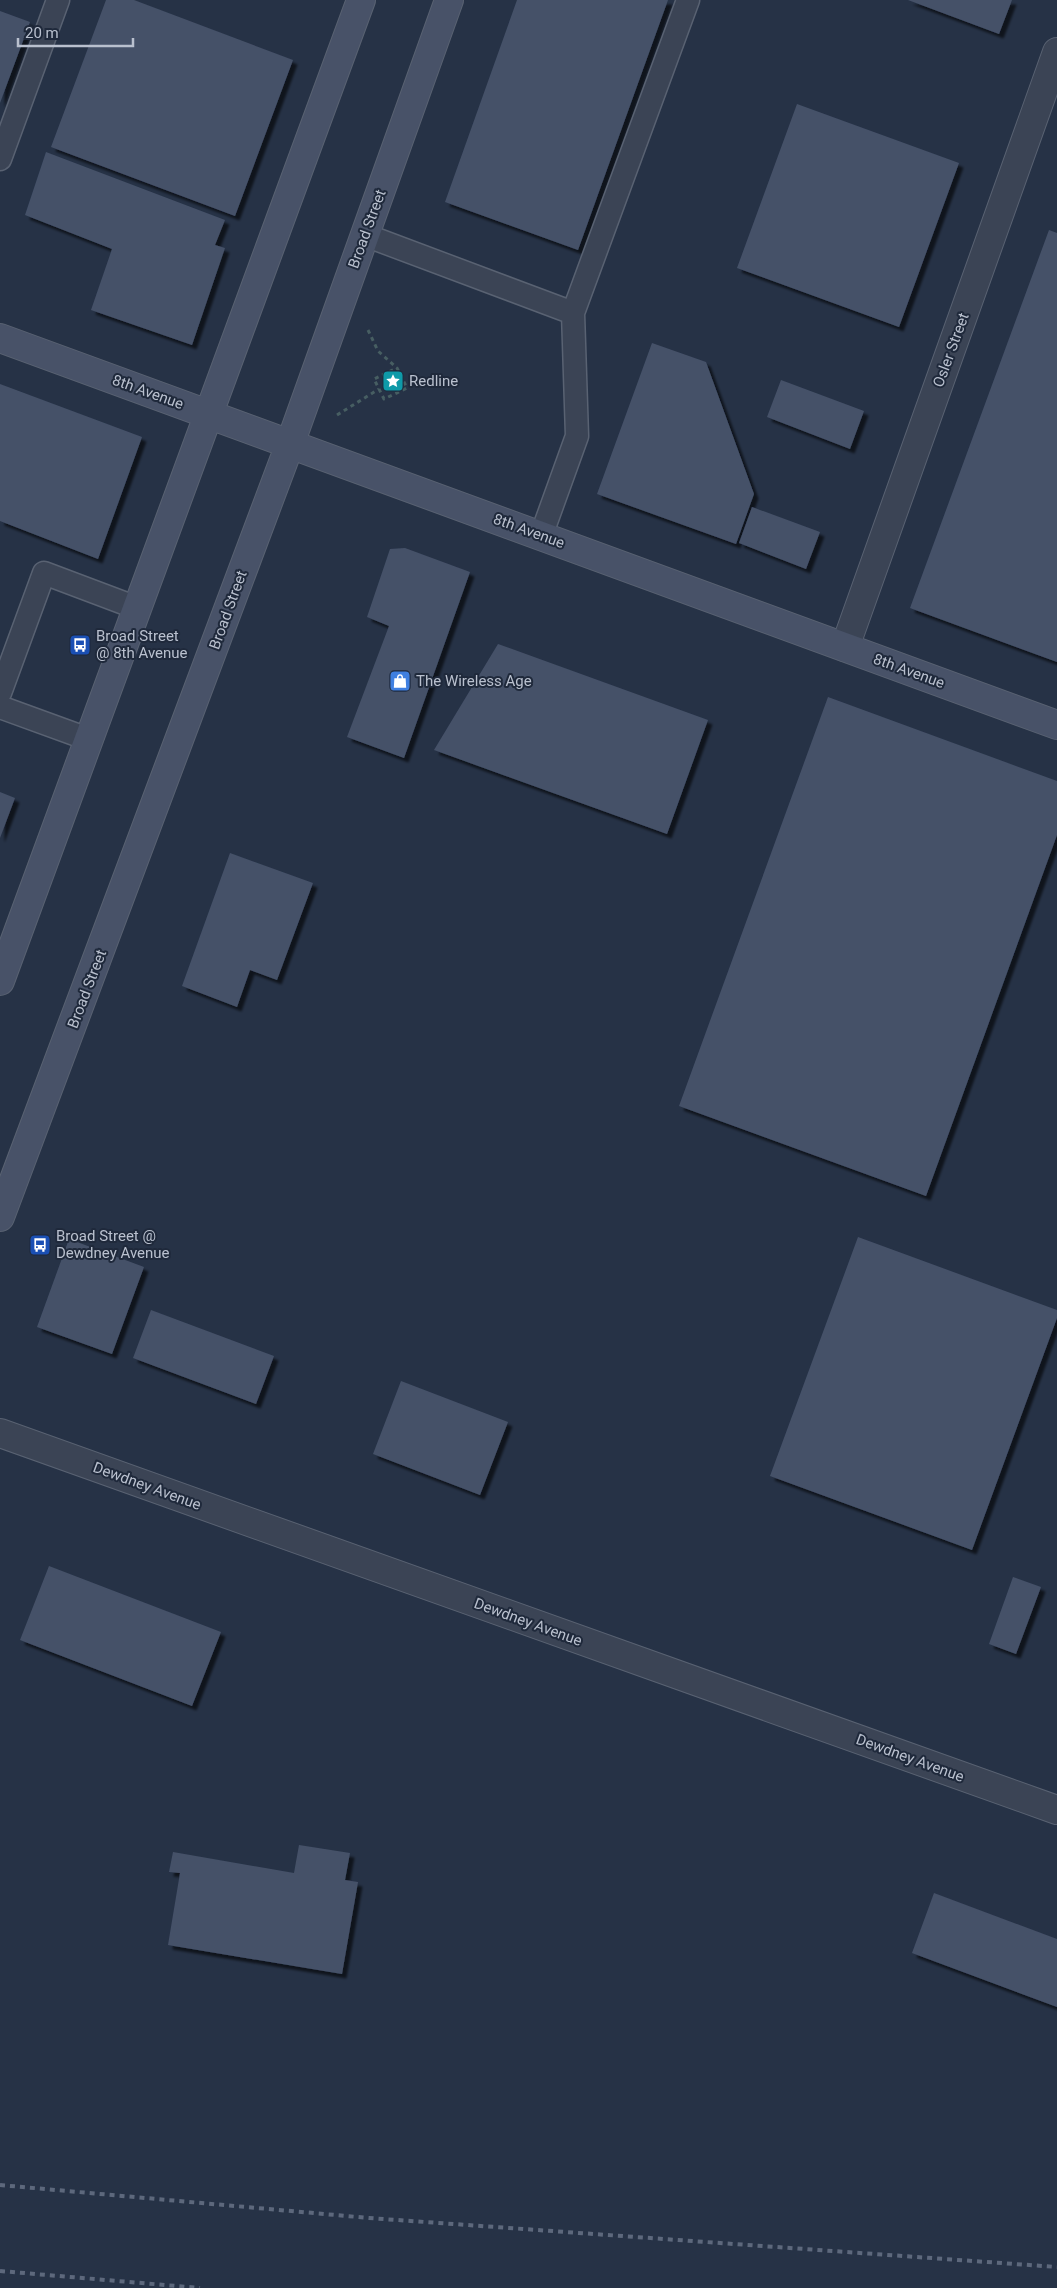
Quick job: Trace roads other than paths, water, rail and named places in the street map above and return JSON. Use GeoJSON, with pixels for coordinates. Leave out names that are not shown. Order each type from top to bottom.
{"type":"FeatureCollection","features":[{"type":"Feature","properties":{"kind":"main road"},"geometry":{"type":"LineString","coordinates":[[0,981],[361,0]]}},
{"type":"Feature","properties":{"kind":"main road","name":"Broad Street"},"geometry":{"type":"LineString","coordinates":[[0,1216],[290,444],[449,0]]}},
{"type":"Feature","properties":{"kind":"main road","name":"8th Avenue"},"geometry":{"type":"LineString","coordinates":[[0,338],[1057,725]]}},
{"type":"Feature","properties":{"kind":"street","name":"Osler Street"},"geometry":{"type":"LineString","coordinates":[[844,647],[1057,52]]}},
{"type":"Feature","properties":{"kind":"street","name":"Dewdney Avenue"},"geometry":{"type":"LineString","coordinates":[[0,1433],[1057,1810]]}},
{"type":"Feature","properties":{"kind":"lane"},"geometry":{"type":"LineString","coordinates":[[0,159],[58,0]]}},
{"type":"Feature","properties":{"kind":"lane"},"geometry":{"type":"LineString","coordinates":[[541,536],[577,436],[573,313],[688,0]]}},
{"type":"Feature","properties":{"kind":"lane"},"geometry":{"type":"LineString","coordinates":[[365,235],[573,313]]}},
{"type":"Feature","properties":{"kind":"lane"},"geometry":{"type":"LineString","coordinates":[[0,693],[44,573],[137,608]]}},
{"type":"Feature","properties":{"kind":"lane"},"geometry":{"type":"LineString","coordinates":[[0,707],[88,739]]}},
{"type":"Feature","properties":{"kind":"railway"},"geometry":{"type":"LineString","coordinates":[[0,2185],[369,2218],[1057,2267]]}},
{"type":"Feature","properties":{"kind":"railway"},"geometry":{"type":"LineString","coordinates":[[0,2271],[200,2288]]}},
{"type":"Feature","properties":{"kind":"place","name":"Redline"},"geometry":{"type":"Point","coordinates":[393,381]}},
{"type":"Feature","properties":{"kind":"place","name":"Broad Street @ 8th Avenue"},"geometry":{"type":"Point","coordinates":[80,645]}},
{"type":"Feature","properties":{"kind":"place","name":"The Wireless Age"},"geometry":{"type":"Point","coordinates":[400,681]}},
{"type":"Feature","properties":{"kind":"place","name":"Broad Street @ Dewdney Avenue"},"geometry":{"type":"Point","coordinates":[40,1245]}}]}
